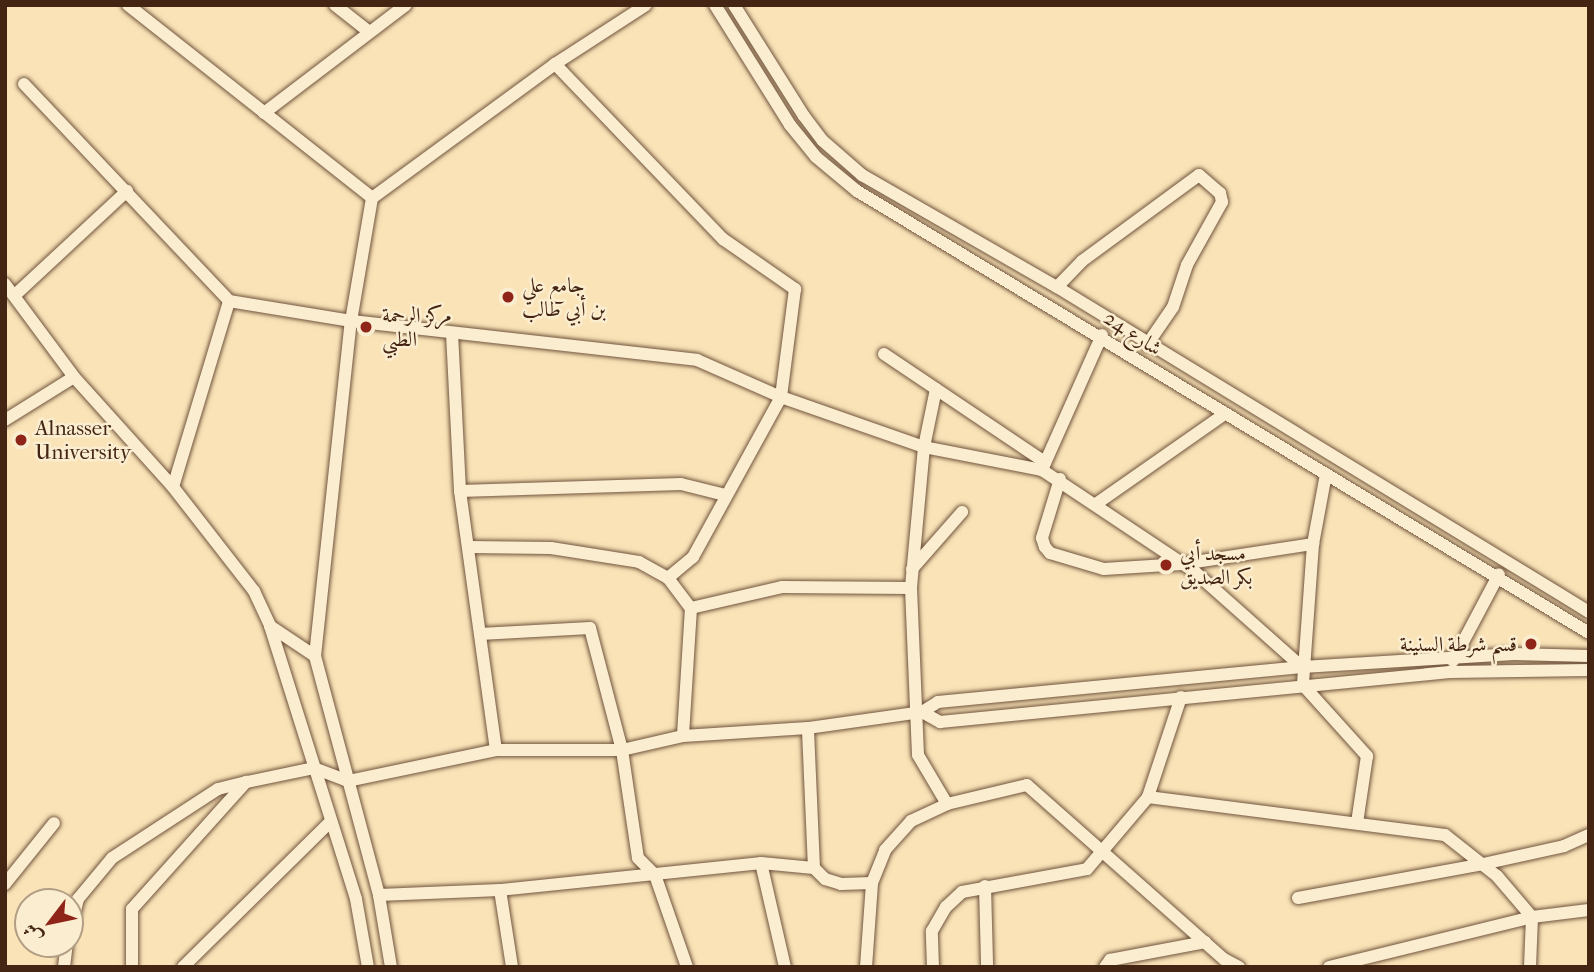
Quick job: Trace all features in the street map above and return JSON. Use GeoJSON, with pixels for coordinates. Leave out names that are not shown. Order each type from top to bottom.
{"type":"FeatureCollection","features":[{"type":"Feature","properties":{"kind":"street"},"geometry":{"type":"LineString","coordinates":[[128,5],[372,198]]}},
{"type":"Feature","properties":{"kind":"street"},"geometry":{"type":"LineString","coordinates":[[335,5],[368,31]]}},
{"type":"Feature","properties":{"kind":"street"},"geometry":{"type":"LineString","coordinates":[[264,113],[368,31],[406,5]]}},
{"type":"Feature","properties":{"kind":"street"},"geometry":{"type":"LineString","coordinates":[[391,967],[379,895],[315,656],[351,321],[372,198],[555,64],[646,5]]}},
{"type":"Feature","properties":{"kind":"street","name":"شارع 24"},"geometry":{"type":"LineString","coordinates":[[715,5],[790,125],[836,175],[880,206],[1102,335],[1223,415],[1499,574],[1589,632]]}},
{"type":"Feature","properties":{"kind":"street","name":"شارع 24"},"geometry":{"type":"LineString","coordinates":[[734,5],[778,82],[839,157],[891,193],[1056,287],[1147,345],[1589,612]]}},
{"type":"Feature","properties":{"kind":"street"},"geometry":{"type":"LineString","coordinates":[[555,64],[723,239],[795,289],[781,397],[693,557],[667,578]]}},
{"type":"Feature","properties":{"kind":"street"},"geometry":{"type":"LineString","coordinates":[[24,84],[229,301],[351,321],[697,360],[781,397],[924,447],[1043,466]]}},
{"type":"Feature","properties":{"kind":"street"},"geometry":{"type":"LineString","coordinates":[[1056,287],[1082,261],[1199,175],[1220,192],[1222,202],[1187,265],[1173,307],[1147,345]]}},
{"type":"Feature","properties":{"kind":"street"},"geometry":{"type":"LineString","coordinates":[[15,295],[127,191]]}},
{"type":"Feature","properties":{"kind":"street"},"geometry":{"type":"LineString","coordinates":[[5,284],[74,377],[173,487],[254,591],[270,625],[356,899],[368,967]]}},
{"type":"Feature","properties":{"kind":"street"},"geometry":{"type":"LineString","coordinates":[[173,487],[229,301]]}},
{"type":"Feature","properties":{"kind":"street"},"geometry":{"type":"LineString","coordinates":[[453,332],[460,491],[496,750]]}},
{"type":"Feature","properties":{"kind":"street"},"geometry":{"type":"LineString","coordinates":[[1043,466],[1102,335]]}},
{"type":"Feature","properties":{"kind":"street"},"geometry":{"type":"LineString","coordinates":[[884,354],[1182,564],[1302,667]]}},
{"type":"Feature","properties":{"kind":"street"},"geometry":{"type":"LineString","coordinates":[[5,420],[74,377]]}},
{"type":"Feature","properties":{"kind":"street"},"geometry":{"type":"LineString","coordinates":[[936,389],[924,447],[911,588],[921,767],[947,804]]}},
{"type":"Feature","properties":{"kind":"street"},"geometry":{"type":"LineString","coordinates":[[1096,504],[1223,415]]}},
{"type":"Feature","properties":{"kind":"street"},"geometry":{"type":"LineString","coordinates":[[1326,474],[1312,544],[1302,667],[1303,685],[1367,756],[1357,823]]}},
{"type":"Feature","properties":{"kind":"street"},"geometry":{"type":"LineString","coordinates":[[1060,479],[1042,538],[1050,553],[1104,569],[1182,564],[1312,544]]}},
{"type":"Feature","properties":{"kind":"street"},"geometry":{"type":"LineString","coordinates":[[460,491],[681,484],[725,495]]}},
{"type":"Feature","properties":{"kind":"street"},"geometry":{"type":"LineString","coordinates":[[912,569],[962,512]]}},
{"type":"Feature","properties":{"kind":"street"},"geometry":{"type":"LineString","coordinates":[[469,547],[576,552],[639,562],[667,578],[691,608],[683,736]]}},
{"type":"Feature","properties":{"kind":"street"},"geometry":{"type":"LineString","coordinates":[[1450,672],[1455,657],[1499,574]]}},
{"type":"Feature","properties":{"kind":"street"},"geometry":{"type":"LineString","coordinates":[[691,608],[782,587],[911,588]]}},
{"type":"Feature","properties":{"kind":"street"},"geometry":{"type":"LineString","coordinates":[[270,625],[315,656]]}},
{"type":"Feature","properties":{"kind":"street"},"geometry":{"type":"LineString","coordinates":[[480,634],[546,627],[590,628],[622,750],[638,858],[655,875],[687,967]]}},
{"type":"Feature","properties":{"kind":"street"},"geometry":{"type":"LineString","coordinates":[[84,892],[112,858],[218,789],[314,768],[348,781],[496,750],[622,750],[683,736],[808,728],[918,712],[938,702],[1302,667],[1455,657],[1584,656],[1584,670],[1450,672],[940,722],[918,712]]}},
{"type":"Feature","properties":{"kind":"street"},"geometry":{"type":"LineString","coordinates":[[933,967],[930,946],[939,918],[962,892],[985,886],[1077,874],[1104,853],[1148,797],[1181,697]]}},
{"type":"Feature","properties":{"kind":"street"},"geometry":{"type":"LineString","coordinates":[[808,728],[814,868]]}},
{"type":"Feature","properties":{"kind":"street"},"geometry":{"type":"LineString","coordinates":[[132,967],[132,909],[247,782]]}},
{"type":"Feature","properties":{"kind":"street"},"geometry":{"type":"LineString","coordinates":[[866,967],[872,883],[885,850],[911,821],[947,804],[1027,785],[1205,942],[1239,967]]}},
{"type":"Feature","properties":{"kind":"street"},"geometry":{"type":"LineString","coordinates":[[1148,797],[1445,835],[1483,864],[1532,917],[1530,967]]}},
{"type":"Feature","properties":{"kind":"street"},"geometry":{"type":"LineString","coordinates":[[183,967],[331,821]]}},
{"type":"Feature","properties":{"kind":"street"},"geometry":{"type":"LineString","coordinates":[[5,884],[54,823]]}},
{"type":"Feature","properties":{"kind":"street"},"geometry":{"type":"LineString","coordinates":[[1298,898],[1483,864],[1563,846],[1589,835]]}},
{"type":"Feature","properties":{"kind":"street"},"geometry":{"type":"LineString","coordinates":[[379,895],[500,890],[761,863],[814,868],[825,879],[841,884],[872,883]]}},
{"type":"Feature","properties":{"kind":"street"},"geometry":{"type":"LineString","coordinates":[[761,863],[785,967]]}},
{"type":"Feature","properties":{"kind":"street"},"geometry":{"type":"LineString","coordinates":[[985,886],[987,965]]}},
{"type":"Feature","properties":{"kind":"street"},"geometry":{"type":"LineString","coordinates":[[500,890],[512,967]]}},
{"type":"Feature","properties":{"kind":"street"},"geometry":{"type":"LineString","coordinates":[[1329,967],[1532,917],[1589,910]]}},
{"type":"Feature","properties":{"kind":"street"},"geometry":{"type":"LineString","coordinates":[[1105,967],[1110,960],[1205,942]]}},
{"type":"Feature","properties":{"kind":"place","name":"جامع علي بن أبي طالب"},"geometry":{"type":"Point","coordinates":[508,297]}},
{"type":"Feature","properties":{"kind":"place","name":"مركز الرحمة الطبي"},"geometry":{"type":"Point","coordinates":[366,327]}},
{"type":"Feature","properties":{"kind":"place","name":"Alnasser University"},"geometry":{"type":"Point","coordinates":[21,440]}},
{"type":"Feature","properties":{"kind":"place","name":"مسجد أبي بكر الصديق"},"geometry":{"type":"Point","coordinates":[1166,565]}},
{"type":"Feature","properties":{"kind":"place","name":"قسم شرطة السنينة"},"geometry":{"type":"Point","coordinates":[1531,644]}}]}
